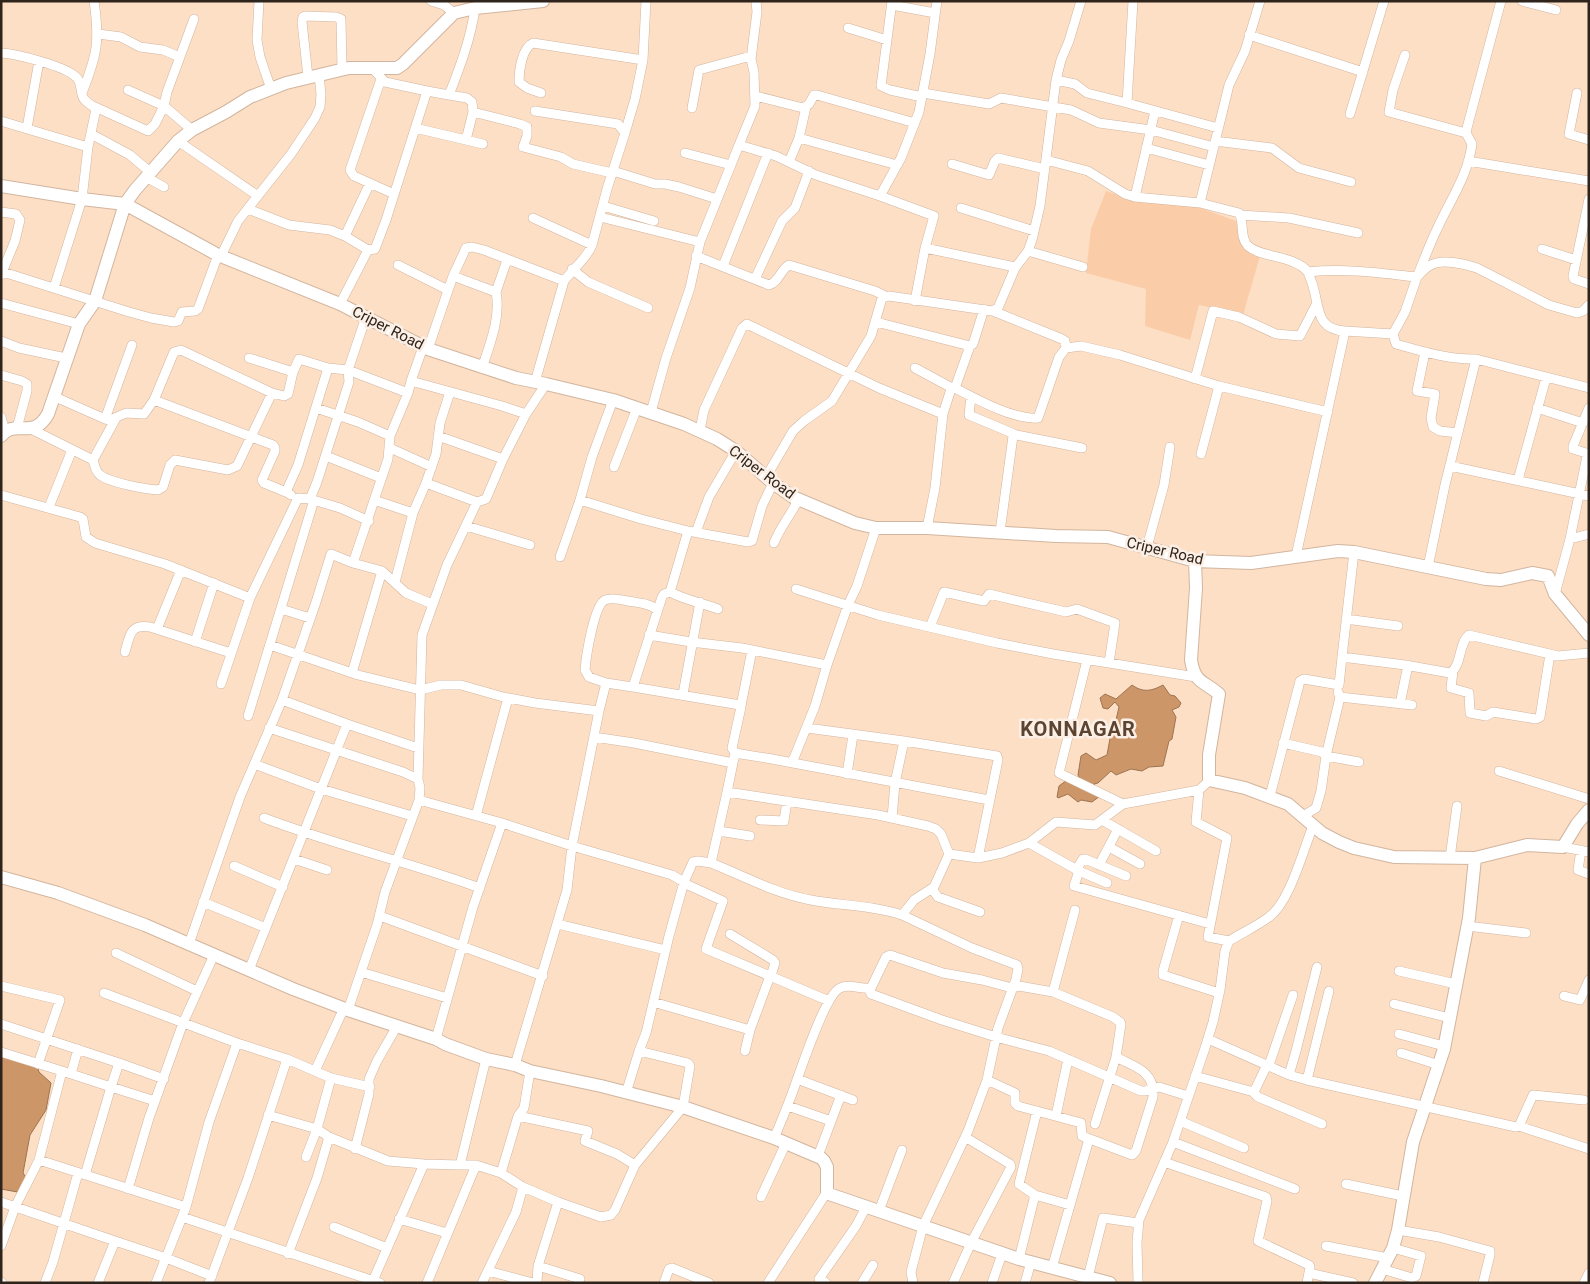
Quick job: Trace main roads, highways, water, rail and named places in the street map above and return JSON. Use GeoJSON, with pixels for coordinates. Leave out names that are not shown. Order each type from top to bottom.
{"type":"FeatureCollection","features":[{"type":"Feature","properties":{"kind":"district","name":"KONNAGAR"},"geometry":{"type":"Point","coordinates":[1078,729]}}]}
